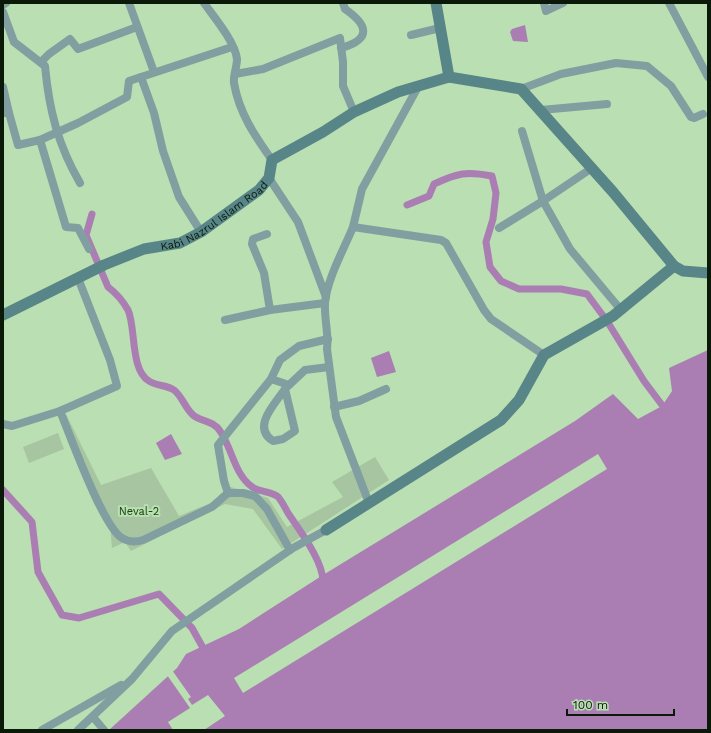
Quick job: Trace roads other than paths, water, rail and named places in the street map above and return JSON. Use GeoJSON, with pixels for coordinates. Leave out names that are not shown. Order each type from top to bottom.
{"type":"FeatureCollection","features":[{"type":"Feature","properties":{"kind":"main road"},"geometry":{"type":"LineString","coordinates":[[436,3],[449,77]]}},
{"type":"Feature","properties":{"kind":"main road"},"geometry":{"type":"LineString","coordinates":[[272,160],[323,132],[354,112],[398,92],[419,85],[449,77],[520,89],[541,110],[592,168],[674,266],[683,271],[708,273]]}},
{"type":"Feature","properties":{"kind":"main road","name":"Kabi Nazrul Islam Road"},"geometry":{"type":"LineString","coordinates":[[3,314],[101,267],[144,249],[180,242],[201,232],[245,202],[269,178],[272,160]]}},
{"type":"Feature","properties":{"kind":"main road"},"geometry":{"type":"LineString","coordinates":[[326,530],[501,420],[519,400],[544,355],[598,326],[617,313],[674,266]]}},
{"type":"Feature","properties":{"kind":"street"},"geometry":{"type":"LineString","coordinates":[[129,3],[154,72]]}},
{"type":"Feature","properties":{"kind":"street"},"geometry":{"type":"LineString","coordinates":[[204,3],[232,47],[236,59],[233,81],[241,108],[254,135],[272,160]]}},
{"type":"Feature","properties":{"kind":"street"},"geometry":{"type":"LineString","coordinates":[[341,48],[359,41],[363,38],[364,31],[363,26],[355,16],[344,9],[343,3]]}},
{"type":"Feature","properties":{"kind":"street"},"geometry":{"type":"LineString","coordinates":[[545,7],[563,3]]}},
{"type":"Feature","properties":{"kind":"street"},"geometry":{"type":"LineString","coordinates":[[669,3],[708,77]]}},
{"type":"Feature","properties":{"kind":"street"},"geometry":{"type":"LineString","coordinates":[[3,12],[14,42],[45,66],[49,104],[56,133],[60,146],[80,183]]}},
{"type":"Feature","properties":{"kind":"street"},"geometry":{"type":"LineString","coordinates":[[41,62],[49,54],[70,39],[78,49],[137,27]]}},
{"type":"Feature","properties":{"kind":"street"},"geometry":{"type":"LineString","coordinates":[[411,36],[440,28]]}},
{"type":"Feature","properties":{"kind":"street"},"geometry":{"type":"LineString","coordinates":[[235,74],[263,69],[338,38],[341,40],[343,86],[354,112]]}},
{"type":"Feature","properties":{"kind":"street"},"geometry":{"type":"LineString","coordinates":[[3,87],[6,113],[18,145],[40,140],[56,133],[127,97],[129,81],[232,47]]}},
{"type":"Feature","properties":{"kind":"street"},"geometry":{"type":"LineString","coordinates":[[520,89],[561,74],[616,63],[647,66],[671,86],[691,117],[694,118],[703,114]]}},
{"type":"Feature","properties":{"kind":"street"},"geometry":{"type":"LineString","coordinates":[[141,77],[154,113],[163,151],[178,197],[201,232]]}},
{"type":"Feature","properties":{"kind":"street"},"geometry":{"type":"LineString","coordinates":[[326,300],[334,272],[353,226],[362,189],[419,85]]}},
{"type":"Feature","properties":{"kind":"street"},"geometry":{"type":"LineString","coordinates":[[541,110],[607,104]]}},
{"type":"Feature","properties":{"kind":"street"},"geometry":{"type":"LineString","coordinates":[[522,131],[543,201],[570,249],[617,313]]}},
{"type":"Feature","properties":{"kind":"street"},"geometry":{"type":"LineString","coordinates":[[40,140],[66,227],[78,228],[89,249]]}},
{"type":"Feature","properties":{"kind":"street"},"geometry":{"type":"LineString","coordinates":[[499,228],[592,168]]}},
{"type":"Feature","properties":{"kind":"street"},"geometry":{"type":"LineString","coordinates":[[269,178],[298,222],[326,300],[328,339],[326,349],[334,407],[341,433],[369,503]]}},
{"type":"Feature","properties":{"kind":"street"},"geometry":{"type":"LineString","coordinates":[[353,226],[441,240],[446,243],[484,310],[491,319],[544,355]]}},
{"type":"Feature","properties":{"kind":"street"},"geometry":{"type":"LineString","coordinates":[[267,234],[254,239],[252,244],[264,273],[270,310]]}},
{"type":"Feature","properties":{"kind":"street"},"geometry":{"type":"LineString","coordinates":[[3,424],[12,426],[60,411],[117,386],[110,360],[78,278]]}},
{"type":"Feature","properties":{"kind":"street"},"geometry":{"type":"LineString","coordinates":[[225,320],[326,300]]}},
{"type":"Feature","properties":{"kind":"street"},"geometry":{"type":"LineString","coordinates":[[228,494],[224,481],[218,445],[271,379],[280,360],[299,346],[328,339]]}},
{"type":"Feature","properties":{"kind":"street"},"geometry":{"type":"LineString","coordinates":[[287,387],[295,431],[283,439],[274,441],[267,437],[264,431],[264,420],[287,387],[305,370],[329,367]]}},
{"type":"Feature","properties":{"kind":"street"},"geometry":{"type":"LineString","coordinates":[[271,379],[287,387]]}},
{"type":"Feature","properties":{"kind":"street"},"geometry":{"type":"LineString","coordinates":[[334,407],[358,401],[386,389]]}},
{"type":"Feature","properties":{"kind":"street"},"geometry":{"type":"LineString","coordinates":[[60,411],[101,508],[116,533],[122,538],[137,542],[143,540],[212,507],[228,494],[243,493],[255,496],[267,509],[292,549]]}},
{"type":"Feature","properties":{"kind":"street"},"geometry":{"type":"LineString","coordinates":[[78,730],[132,679],[172,631],[200,610],[292,549],[326,530]]}},
{"type":"Feature","properties":{"kind":"street"},"geometry":{"type":"LineString","coordinates":[[42,730],[132,679]]}},
{"type":"Feature","properties":{"kind":"street"},"geometry":{"type":"LineString","coordinates":[[93,717],[101,727]]}},
{"type":"Feature","properties":{"kind":"waterway"},"geometry":{"type":"LineString","coordinates":[[407,205],[429,196],[434,184],[450,177],[469,173],[492,176],[496,193],[493,219],[486,242],[490,267],[501,281],[519,289],[561,289],[587,294],[607,321],[644,381],[668,413]]}},
{"type":"Feature","properties":{"kind":"waterway"},"geometry":{"type":"LineString","coordinates":[[92,214],[86,235],[108,287],[119,297],[128,310],[136,358],[143,375],[152,383],[174,390],[193,415],[217,427],[245,481],[254,488],[274,494],[278,497],[316,556],[320,566],[323,583]]}},
{"type":"Feature","properties":{"kind":"waterway"},"geometry":{"type":"LineString","coordinates":[[3,490],[32,522],[38,572],[62,615],[79,618],[159,594],[192,628],[207,655]]}},
{"type":"Feature","properties":{"kind":"park label","name":"Neval-2"},"geometry":{"type":"Point","coordinates":[139,511]}}]}
